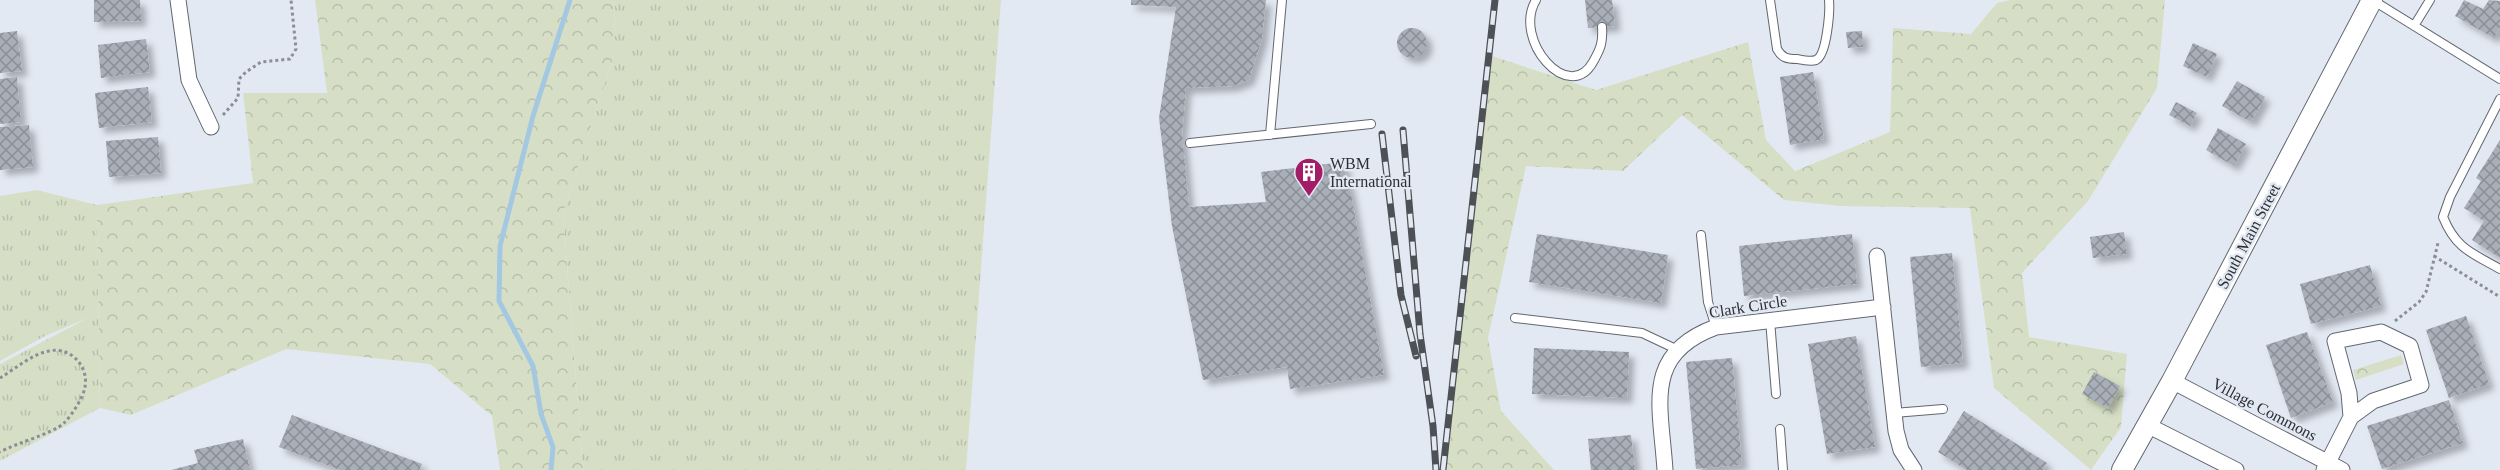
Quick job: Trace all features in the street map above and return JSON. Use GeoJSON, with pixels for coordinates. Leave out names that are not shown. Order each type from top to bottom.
{"type":"FeatureCollection","features":[{"type":"Feature","properties":{"kind":"street"},"geometry":{"type":"LineString","coordinates":[[178,0],[189,80],[211,127]]}},
{"type":"Feature","properties":{"kind":"street","name":"South Main Street"},"geometry":{"type":"LineString","coordinates":[[2122,470],[2172,381],[2372,0]]}},
{"type":"Feature","properties":{"kind":"street"},"geometry":{"type":"LineString","coordinates":[[1877,256],[1897,441],[1910,469]]}},
{"type":"Feature","properties":{"kind":"street","name":"Clark Circle"},"geometry":{"type":"LineString","coordinates":[[1676,349],[1699,333],[1716,327],[1883,307]]}},
{"type":"Feature","properties":{"kind":"street"},"geometry":{"type":"LineString","coordinates":[[2326,466],[2351,417],[2373,400],[2421,385],[2409,346],[2381,332],[2335,341],[2349,393],[2351,417]]}},
{"type":"Feature","properties":{"kind":"street"},"geometry":{"type":"LineString","coordinates":[[1665,470],[1660,386],[1666,367],[1676,349]]}},
{"type":"Feature","properties":{"kind":"street","name":"Village Commons"},"geometry":{"type":"LineString","coordinates":[[2172,381],[2326,466],[2342,470]]}},
{"type":"Feature","properties":{"kind":"street"},"geometry":{"type":"LineString","coordinates":[[2147,425],[2236,470]]}},
{"type":"Feature","properties":{"kind":"lane"},"geometry":{"type":"LineString","coordinates":[[1270,135],[1282,0]]}},
{"type":"Feature","properties":{"kind":"lane"},"geometry":{"type":"LineString","coordinates":[[1536,0],[1530,10],[1529,23],[1535,44],[1544,62],[1560,73],[1580,75],[1588,71],[1603,44],[1602,27]]}},
{"type":"Feature","properties":{"kind":"lane"},"geometry":{"type":"LineString","coordinates":[[1770,0],[1777,49],[1780,55],[1788,59],[1815,60],[1823,49],[1830,10],[1829,0]]}},
{"type":"Feature","properties":{"kind":"lane"},"geometry":{"type":"LineString","coordinates":[[2372,0],[2500,79]]}},
{"type":"Feature","properties":{"kind":"lane"},"geometry":{"type":"LineString","coordinates":[[2414,26],[2430,0]]}},
{"type":"Feature","properties":{"kind":"lane"},"geometry":{"type":"LineString","coordinates":[[2500,99],[2450,197],[2443,217],[2450,235],[2458,245],[2500,270]]}},
{"type":"Feature","properties":{"kind":"lane"},"geometry":{"type":"LineString","coordinates":[[1190,143],[1371,124]]}},
{"type":"Feature","properties":{"kind":"lane"},"geometry":{"type":"LineString","coordinates":[[1701,235],[1708,302],[1716,327]]}},
{"type":"Feature","properties":{"kind":"lane"},"geometry":{"type":"LineString","coordinates":[[1515,318],[1642,333],[1676,349]]}},
{"type":"Feature","properties":{"kind":"lane"},"geometry":{"type":"LineString","coordinates":[[1770,320],[1776,394]]}},
{"type":"Feature","properties":{"kind":"lane"},"geometry":{"type":"LineString","coordinates":[[1894,413],[1943,409]]}},
{"type":"Feature","properties":{"kind":"lane"},"geometry":{"type":"LineString","coordinates":[[1780,429],[1783,470]]}},
{"type":"Feature","properties":{"kind":"path"},"geometry":{"type":"LineString","coordinates":[[211,127],[238,98],[239,79],[246,72],[261,62],[290,59],[296,49],[291,0]]}},
{"type":"Feature","properties":{"kind":"path"},"geometry":{"type":"LineString","coordinates":[[2381,332],[2419,302],[2428,286],[2438,243]]}},
{"type":"Feature","properties":{"kind":"path"},"geometry":{"type":"LineString","coordinates":[[2434,256],[2500,297]]}},
{"type":"Feature","properties":{"kind":"path"},"geometry":{"type":"LineString","coordinates":[[0,378],[47,351],[60,350],[71,354],[80,363],[85,372],[86,386],[81,398],[64,423],[0,452]]}},
{"type":"Feature","properties":{"kind":"green space"},"geometry":{"type":"Polygon","coordinates":[[[315,0],[615,0],[614,55],[563,213],[583,470],[500,470],[492,416],[430,364],[286,349],[131,415],[100,408],[97,205],[253,183],[243,93],[327,93],[315,0]]]}},
{"type":"Feature","properties":{"kind":"green space"},"geometry":{"type":"Polygon","coordinates":[[[615,0],[1001,0],[966,470],[583,470],[563,213],[614,55],[615,0]]]}},
{"type":"Feature","properties":{"kind":"green space"},"geometry":{"type":"Polygon","coordinates":[[[2010,0],[2165,0],[2157,88],[2088,201],[2022,273],[2029,337],[2127,354],[2121,427],[2091,470],[1994,388],[1970,208],[1840,206],[1784,200],[1682,115],[1623,171],[1526,166],[1488,338],[1501,411],[1554,470],[1440,470],[1486,54],[1596,90],[1748,42],[1766,140],[1795,171],[1890,132],[1893,28],[1971,34],[1997,3],[2010,0]]]}},
{"type":"Feature","properties":{"kind":"green space"},"geometry":{"type":"Polygon","coordinates":[[[37,190],[97,205],[100,408],[0,461],[0,364],[88,318],[45,336],[0,361],[0,196],[37,190]]]}},
{"type":"Feature","properties":{"kind":"green space"},"geometry":{"type":"Polygon","coordinates":[[[2401,355],[2404,364],[2356,380],[2353,370],[2401,355]]]}},
{"type":"Feature","properties":{"kind":"building"},"geometry":{"type":"Polygon","coordinates":[[[94,0],[140,0],[141,21],[94,22],[94,0]]]}},
{"type":"Feature","properties":{"kind":"building","name":"WBM International"},"geometry":{"type":"Polygon","coordinates":[[[1131,0],[1266,0],[1262,39],[1249,80],[1233,86],[1186,88],[1182,134],[1189,207],[1266,202],[1261,172],[1343,162],[1351,194],[1384,375],[1290,389],[1287,367],[1203,380],[1172,226],[1159,118],[1176,7],[1131,5],[1131,0]]]}},
{"type":"Feature","properties":{"kind":"building"},"geometry":{"type":"Polygon","coordinates":[[[1585,0],[1612,0],[1615,26],[1588,28],[1585,0]]]}},
{"type":"Feature","properties":{"kind":"building"},"geometry":{"type":"Polygon","coordinates":[[[2464,0],[2483,9],[2489,0],[2500,1],[2500,27],[2494,38],[2455,16],[2464,0]]]}},
{"type":"Feature","properties":{"kind":"building"},"geometry":{"type":"Polygon","coordinates":[[[1412,28],[1423,32],[1427,43],[1423,54],[1412,58],[1401,54],[1397,43],[1401,32],[1412,28]]]}},
{"type":"Feature","properties":{"kind":"building"},"geometry":{"type":"Polygon","coordinates":[[[17,31],[22,71],[0,73],[0,33],[17,31]]]}},
{"type":"Feature","properties":{"kind":"building"},"geometry":{"type":"Polygon","coordinates":[[[1862,31],[1863,47],[1848,48],[1846,32],[1862,31]]]}},
{"type":"Feature","properties":{"kind":"building"},"geometry":{"type":"Polygon","coordinates":[[[146,39],[150,72],[101,78],[98,45],[146,39]]]}},
{"type":"Feature","properties":{"kind":"building"},"geometry":{"type":"Polygon","coordinates":[[[2193,43],[2217,54],[2207,77],[2183,66],[2193,43]]]}},
{"type":"Feature","properties":{"kind":"building"},"geometry":{"type":"Polygon","coordinates":[[[1813,72],[1824,139],[1790,145],[1780,77],[1813,72]]]}},
{"type":"Feature","properties":{"kind":"building"},"geometry":{"type":"Polygon","coordinates":[[[17,77],[21,122],[0,124],[0,79],[17,77]]]}},
{"type":"Feature","properties":{"kind":"building"},"geometry":{"type":"Polygon","coordinates":[[[2237,81],[2265,97],[2251,122],[2222,106],[2237,81]]]}},
{"type":"Feature","properties":{"kind":"building"},"geometry":{"type":"Polygon","coordinates":[[[148,87],[152,122],[99,128],[95,93],[148,87]]]}},
{"type":"Feature","properties":{"kind":"building"},"geometry":{"type":"Polygon","coordinates":[[[2176,102],[2197,113],[2190,126],[2169,115],[2176,102]]]}},
{"type":"Feature","properties":{"kind":"building"},"geometry":{"type":"Polygon","coordinates":[[[29,125],[33,167],[0,170],[0,127],[29,125]]]}},
{"type":"Feature","properties":{"kind":"building"},"geometry":{"type":"Polygon","coordinates":[[[2218,128],[2246,144],[2234,166],[2206,150],[2218,128]]]}},
{"type":"Feature","properties":{"kind":"building"},"geometry":{"type":"Polygon","coordinates":[[[158,137],[161,173],[109,177],[106,141],[158,137]]]}},
{"type":"Feature","properties":{"kind":"building"},"geometry":{"type":"Polygon","coordinates":[[[2500,140],[2500,258],[2472,240],[2484,221],[2464,208],[2481,181],[2476,178],[2500,140]]]}},
{"type":"Feature","properties":{"kind":"building"},"geometry":{"type":"Polygon","coordinates":[[[2124,232],[2127,254],[2093,258],[2090,237],[2124,232]]]}},
{"type":"Feature","properties":{"kind":"building"},"geometry":{"type":"Polygon","coordinates":[[[1537,234],[1668,255],[1661,303],[1529,282],[1537,234]]]}},
{"type":"Feature","properties":{"kind":"building"},"geometry":{"type":"Polygon","coordinates":[[[1852,234],[1857,284],[1744,296],[1739,246],[1852,234]]]}},
{"type":"Feature","properties":{"kind":"building"},"geometry":{"type":"Polygon","coordinates":[[[1952,253],[1963,363],[1921,367],[1910,257],[1952,253]]]}},
{"type":"Feature","properties":{"kind":"building"},"geometry":{"type":"Polygon","coordinates":[[[2370,265],[2381,306],[2311,324],[2300,284],[2370,265]]]}},
{"type":"Feature","properties":{"kind":"building"},"geometry":{"type":"Polygon","coordinates":[[[2466,316],[2489,384],[2449,398],[2426,330],[2466,316]]]}},
{"type":"Feature","properties":{"kind":"building"},"geometry":{"type":"Polygon","coordinates":[[[2307,332],[2333,402],[2291,418],[2266,345],[2307,332]]]}},
{"type":"Feature","properties":{"kind":"building"},"geometry":{"type":"Polygon","coordinates":[[[1856,336],[1875,447],[1827,454],[1808,344],[1856,336]]]}},
{"type":"Feature","properties":{"kind":"building"},"geometry":{"type":"Polygon","coordinates":[[[1534,348],[1629,352],[1627,398],[1532,394],[1534,348]]]}},
{"type":"Feature","properties":{"kind":"building"},"geometry":{"type":"Polygon","coordinates":[[[1732,358],[1742,465],[1696,469],[1686,362],[1732,358]]]}},
{"type":"Feature","properties":{"kind":"building"},"geometry":{"type":"Polygon","coordinates":[[[2094,372],[2120,386],[2108,408],[2082,394],[2094,372]]]}},
{"type":"Feature","properties":{"kind":"building"},"geometry":{"type":"Polygon","coordinates":[[[2449,400],[2463,443],[2382,469],[2367,426],[2449,400]]]}},
{"type":"Feature","properties":{"kind":"building"},"geometry":{"type":"Polygon","coordinates":[[[1964,411],[2047,463],[2043,470],[1967,470],[1938,452],[1964,411]]]}},
{"type":"Feature","properties":{"kind":"building"},"geometry":{"type":"Polygon","coordinates":[[[292,415],[422,464],[419,470],[340,470],[279,447],[292,415]]]}},
{"type":"Feature","properties":{"kind":"building"},"geometry":{"type":"Polygon","coordinates":[[[1631,435],[1635,470],[1591,470],[1588,439],[1631,435]]]}},
{"type":"Feature","properties":{"kind":"building"},"geometry":{"type":"Polygon","coordinates":[[[243,439],[250,470],[171,470],[198,463],[194,450],[243,439]]]}},
{"type":"Feature","properties":{"kind":"waterway"},"geometry":{"type":"LineString","coordinates":[[551,470],[553,447],[541,414],[533,366],[499,301],[500,246],[533,116],[570,0]]}},
{"type":"Feature","properties":{"kind":"railway"},"geometry":{"type":"LineString","coordinates":[[1443,470],[1495,0]]}},
{"type":"Feature","properties":{"kind":"railway"},"geometry":{"type":"LineString","coordinates":[[1403,130],[1420,334],[1433,426],[1436,470]]}},
{"type":"Feature","properties":{"kind":"railway"},"geometry":{"type":"LineString","coordinates":[[1382,134],[1401,295],[1416,356]]}},
{"type":"Feature","properties":{"kind":"place","name":"WBM International"},"geometry":{"type":"Point","coordinates":[1309,198]}}]}
